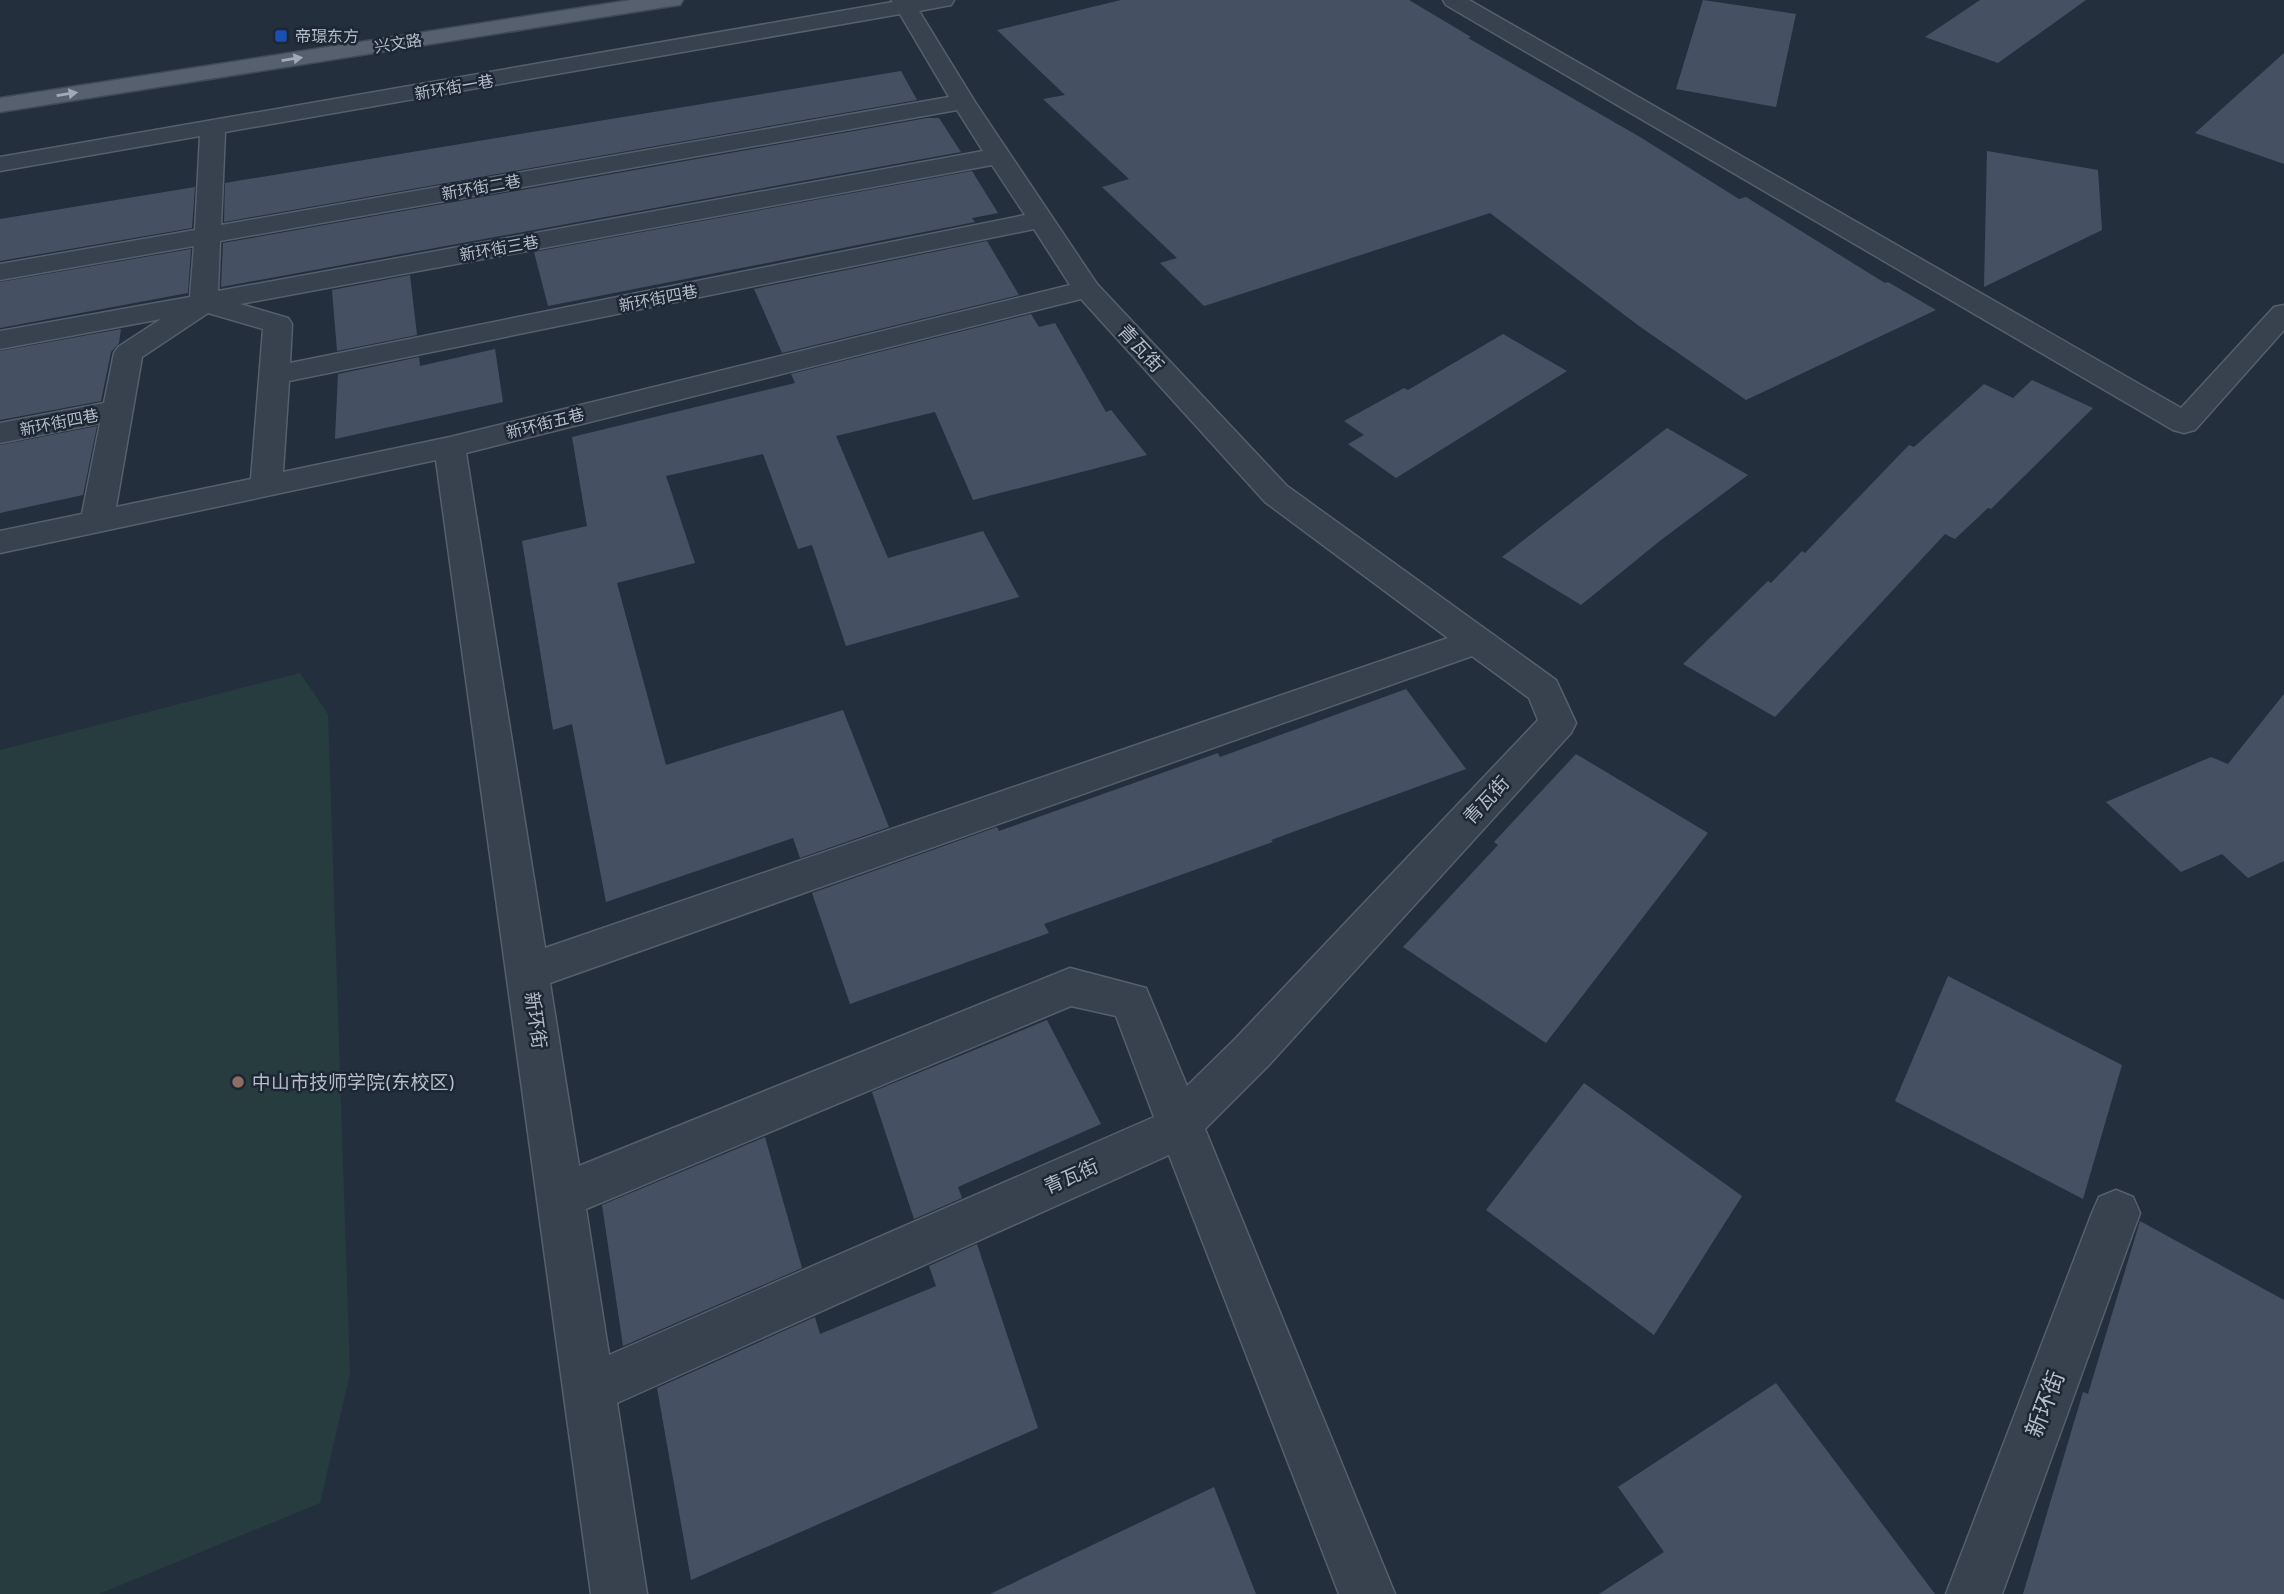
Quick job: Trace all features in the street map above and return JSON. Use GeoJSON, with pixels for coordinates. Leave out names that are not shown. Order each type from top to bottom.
{"type":"FeatureCollection","features":[{"type":"Feature","properties":{"kind":"main road","name":"兴文路"},"geometry":{"type":"LineString","coordinates":[[0,88],[565,0]]}},
{"type":"Feature","properties":{"kind":"main road","name":"兴文路"},"geometry":{"type":"LineString","coordinates":[[0,105],[672,0]]}},
{"type":"Feature","properties":{"kind":"street"},"geometry":{"type":"LineString","coordinates":[[1454,0],[2184,424],[2284,313]]}},
{"type":"Feature","properties":{"kind":"street","name":"青瓦街"},"geometry":{"type":"LineString","coordinates":[[588,1390],[1171,1132],[1252,1052],[1558,723],[1543,690],[1276,494],[1087,289],[963,102],[917,3]]}},
{"type":"Feature","properties":{"kind":"street","name":"新环街一巷"},"geometry":{"type":"LineString","coordinates":[[0,164],[917,3]]}},
{"type":"Feature","properties":{"kind":"street","name":"新环街二巷"},"geometry":{"type":"LineString","coordinates":[[0,272],[963,102]]}},
{"type":"Feature","properties":{"kind":"street"},"geometry":{"type":"LineString","coordinates":[[204,303],[213,128]]}},
{"type":"Feature","properties":{"kind":"street","name":"新环街三巷"},"geometry":{"type":"LineString","coordinates":[[0,340],[999,156]]}},
{"type":"Feature","properties":{"kind":"street","name":"新环街四巷"},"geometry":{"type":"LineString","coordinates":[[274,375],[1041,220]]}},
{"type":"Feature","properties":{"kind":"street","name":"新环街五巷"},"geometry":{"type":"LineString","coordinates":[[0,542],[450,447],[1087,289]]}},
{"type":"Feature","properties":{"kind":"street"},"geometry":{"type":"LineString","coordinates":[[97,521],[128,353],[204,303],[278,324],[266,486]]}},
{"type":"Feature","properties":{"kind":"street","name":"新环街四巷"},"geometry":{"type":"LineString","coordinates":[[0,433],[118,410]]}},
{"type":"Feature","properties":{"kind":"street","name":"新环街"},"geometry":{"type":"LineString","coordinates":[[450,447],[619,1594]]}},
{"type":"Feature","properties":{"kind":"street"},"geometry":{"type":"LineString","coordinates":[[529,972],[1478,640]]}},
{"type":"Feature","properties":{"kind":"street"},"geometry":{"type":"LineString","coordinates":[[562,1196],[1070,987],[1131,1001],[1367,1594]]}},
{"type":"Feature","properties":{"kind":"street","name":"新环街"},"geometry":{"type":"LineString","coordinates":[[1974,1594],[2116,1213]]}},
{"type":"Feature","properties":{"kind":"green space"},"geometry":{"type":"Polygon","coordinates":[[[300,673],[328,714],[350,1374],[320,1503],[99,1594],[0,1594],[0,750],[300,673]]]}},
{"type":"Feature","properties":{"kind":"building"},"geometry":{"type":"Polygon","coordinates":[[[1121,0],[1409,0],[1739,199],[1746,197],[1885,283],[1888,282],[1936,310],[1746,400],[1639,326],[1490,213],[1204,306],[1160,263],[1177,258],[1102,187],[1129,179],[1043,99],[1065,95],[997,30],[1121,0]]]}},
{"type":"Feature","properties":{"kind":"building"},"geometry":{"type":"Polygon","coordinates":[[[1703,0],[1796,14],[1776,107],[1676,89],[1703,0]]]}},
{"type":"Feature","properties":{"kind":"building"},"geometry":{"type":"Polygon","coordinates":[[[1980,0],[2086,0],[1998,63],[1925,37],[1980,0]]]}},
{"type":"Feature","properties":{"kind":"building"},"geometry":{"type":"Polygon","coordinates":[[[2284,53],[2284,164],[2195,133],[2284,53]]]}},
{"type":"Feature","properties":{"kind":"building"},"geometry":{"type":"Polygon","coordinates":[[[901,71],[917,100],[224,222],[225,183],[901,71]]]}},
{"type":"Feature","properties":{"kind":"building"},"geometry":{"type":"Polygon","coordinates":[[[939,118],[961,152],[221,287],[223,243],[939,118]]]}},
{"type":"Feature","properties":{"kind":"building"},"geometry":{"type":"Polygon","coordinates":[[[1987,151],[2098,170],[2102,230],[1984,287],[1987,151]]]}},
{"type":"Feature","properties":{"kind":"building"},"geometry":{"type":"Polygon","coordinates":[[[972,171],[998,213],[972,218],[975,222],[548,306],[534,252],[972,171]]]}},
{"type":"Feature","properties":{"kind":"building"},"geometry":{"type":"Polygon","coordinates":[[[195,187],[192,228],[0,261],[0,219],[195,187]]]}},
{"type":"Feature","properties":{"kind":"building"},"geometry":{"type":"Polygon","coordinates":[[[987,241],[1019,295],[782,353],[754,289],[987,241]]]}},
{"type":"Feature","properties":{"kind":"building"},"geometry":{"type":"Polygon","coordinates":[[[191,249],[188,293],[0,328],[0,282],[191,249]]]}},
{"type":"Feature","properties":{"kind":"building"},"geometry":{"type":"Polygon","coordinates":[[[410,275],[417,335],[337,351],[332,290],[410,275]]]}},
{"type":"Feature","properties":{"kind":"building"},"geometry":{"type":"Polygon","coordinates":[[[1031,314],[1039,327],[1055,323],[1106,412],[1111,410],[1147,455],[973,500],[935,412],[836,436],[888,558],[983,531],[1019,597],[846,646],[812,545],[798,549],[763,454],[666,476],[695,563],[617,583],[666,765],[843,710],[889,827],[800,858],[793,838],[606,902],[572,724],[553,730],[522,541],[587,526],[572,437],[795,383],[791,374],[1031,314]]]}},
{"type":"Feature","properties":{"kind":"building"},"geometry":{"type":"Polygon","coordinates":[[[121,329],[119,343],[111,352],[101,401],[0,420],[0,351],[121,329]]]}},
{"type":"Feature","properties":{"kind":"building"},"geometry":{"type":"Polygon","coordinates":[[[1503,334],[1567,371],[1396,478],[1348,444],[1364,435],[1344,421],[1404,388],[1408,390],[1503,334]]]}},
{"type":"Feature","properties":{"kind":"building"},"geometry":{"type":"Polygon","coordinates":[[[495,349],[503,402],[335,439],[338,374],[419,357],[420,366],[495,349]]]}},
{"type":"Feature","properties":{"kind":"building"},"geometry":{"type":"Polygon","coordinates":[[[2032,380],[2093,408],[1991,509],[1988,508],[1955,539],[1945,534],[1775,717],[1683,664],[1768,581],[1771,583],[1802,551],[1805,553],[1909,445],[1914,447],[1984,384],[2013,398],[2032,380]]]}},
{"type":"Feature","properties":{"kind":"building"},"geometry":{"type":"Polygon","coordinates":[[[97,426],[83,495],[0,513],[0,445],[97,426]]]}},
{"type":"Feature","properties":{"kind":"building"},"geometry":{"type":"Polygon","coordinates":[[[1667,428],[1748,475],[1661,540],[1581,605],[1502,557],[1667,428]]]}},
{"type":"Feature","properties":{"kind":"building"},"geometry":{"type":"Polygon","coordinates":[[[1406,689],[1466,769],[1044,924],[1049,933],[850,1004],[812,893],[997,827],[999,831],[1218,753],[1220,757],[1406,689]]]}},
{"type":"Feature","properties":{"kind":"building"},"geometry":{"type":"Polygon","coordinates":[[[2284,694],[2284,861],[2248,878],[2222,854],[2181,872],[2106,802],[2211,757],[2228,764],[2284,694]]]}},
{"type":"Feature","properties":{"kind":"building"},"geometry":{"type":"Polygon","coordinates":[[[1576,754],[1708,833],[1546,1043],[1403,947],[1498,845],[1494,842],[1576,754]]]}},
{"type":"Feature","properties":{"kind":"building"},"geometry":{"type":"Polygon","coordinates":[[[1948,976],[2122,1065],[2083,1199],[1895,1101],[1948,976]]]}},
{"type":"Feature","properties":{"kind":"building"},"geometry":{"type":"Polygon","coordinates":[[[1047,1020],[1101,1124],[958,1187],[962,1198],[914,1219],[872,1092],[1047,1020]]]}},
{"type":"Feature","properties":{"kind":"building"},"geometry":{"type":"Polygon","coordinates":[[[1584,1083],[1742,1196],[1654,1335],[1486,1210],[1584,1083]]]}},
{"type":"Feature","properties":{"kind":"building"},"geometry":{"type":"Polygon","coordinates":[[[765,1137],[802,1268],[623,1346],[602,1205],[765,1137]]]}},
{"type":"Feature","properties":{"kind":"building"},"geometry":{"type":"Polygon","coordinates":[[[2140,1221],[2284,1300],[2284,1594],[2023,1594],[2083,1392],[2088,1394],[2140,1221]]]}},
{"type":"Feature","properties":{"kind":"building"},"geometry":{"type":"Polygon","coordinates":[[[977,1244],[1038,1428],[691,1580],[657,1388],[815,1317],[820,1334],[936,1286],[929,1266],[977,1244]]]}},
{"type":"Feature","properties":{"kind":"building"},"geometry":{"type":"Polygon","coordinates":[[[1776,1383],[1935,1594],[1599,1594],[1664,1552],[1618,1487],[1776,1383]]]}},
{"type":"Feature","properties":{"kind":"building"},"geometry":{"type":"Polygon","coordinates":[[[1214,1487],[1256,1594],[990,1594],[1214,1487]]]}},
{"type":"Feature","properties":{"kind":"place","name":"帝璟东方"},"geometry":{"type":"Point","coordinates":[281,36]}},
{"type":"Feature","properties":{"kind":"place","name":"中山市技师学院(东校区)"},"geometry":{"type":"Point","coordinates":[238,1082]}}]}
